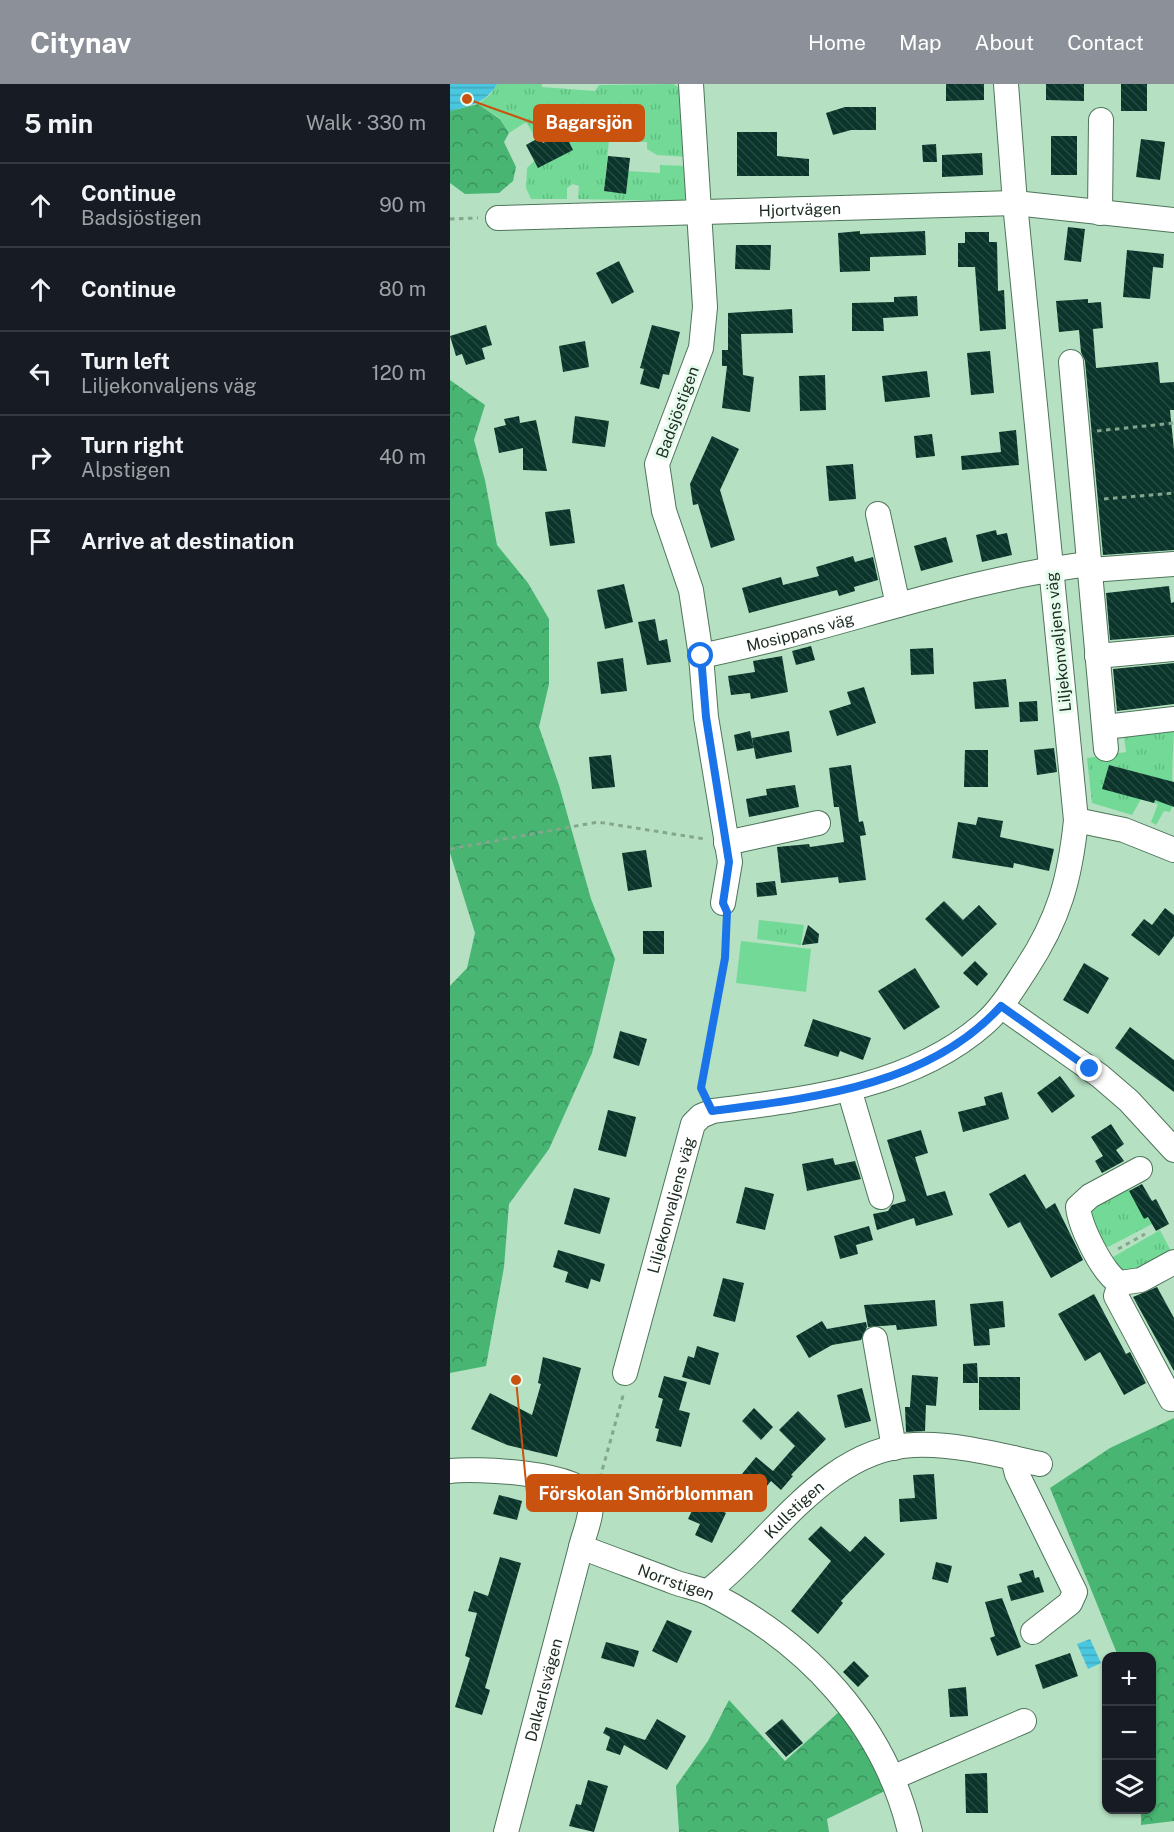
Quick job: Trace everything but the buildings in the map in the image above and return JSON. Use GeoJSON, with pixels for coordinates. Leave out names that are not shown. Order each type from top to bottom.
{"type":"FeatureCollection","features":[{"type":"Feature","properties":{"kind":"street","name":"Badsjöstigen"},"geometry":{"type":"LineString","coordinates":[[691,84],[705,307],[701,348],[657,464],[664,511],[691,590],[701,656],[704,706],[729,862],[723,903]]}},
{"type":"Feature","properties":{"kind":"street","name":"Liljekonvaljens väg"},"geometry":{"type":"LineString","coordinates":[[625,1373],[693,1124],[701,1116],[712,1111],[870,1084],[946,1051],[969,1036],[1001,1006],[1047,936],[1058,912],[1072,859],[1076,820],[1015,203],[1006,84]]}},
{"type":"Feature","properties":{"kind":"street"},"geometry":{"type":"LineString","coordinates":[[1100,213],[1101,120]]}},
{"type":"Feature","properties":{"kind":"street","name":"Hjortvägen"},"geometry":{"type":"LineString","coordinates":[[498,218],[1015,203],[1174,220]]}},
{"type":"Feature","properties":{"kind":"street"},"geometry":{"type":"LineString","coordinates":[[1071,362],[1106,738],[1174,719]]}},
{"type":"Feature","properties":{"kind":"street"},"geometry":{"type":"LineString","coordinates":[[878,514],[898,605]]}},
{"type":"Feature","properties":{"kind":"street"},"geometry":{"type":"LineString","coordinates":[[1090,567],[1174,564]]}},
{"type":"Feature","properties":{"kind":"street","name":"Mosippans väg"},"geometry":{"type":"LineString","coordinates":[[701,656],[1051,568],[1090,567]]}},
{"type":"Feature","properties":{"kind":"street"},"geometry":{"type":"LineString","coordinates":[[1097,656],[1174,649]]}},
{"type":"Feature","properties":{"kind":"street"},"geometry":{"type":"LineString","coordinates":[[1076,820],[1124,830],[1174,850]]}},
{"type":"Feature","properties":{"kind":"street"},"geometry":{"type":"LineString","coordinates":[[726,843],[818,823]]}},
{"type":"Feature","properties":{"kind":"street"},"geometry":{"type":"LineString","coordinates":[[1001,1006],[1107,1082],[1129,1101],[1174,1150]]}},
{"type":"Feature","properties":{"kind":"street"},"geometry":{"type":"LineString","coordinates":[[849,1089],[881,1197]]}},
{"type":"Feature","properties":{"kind":"street"},"geometry":{"type":"LineString","coordinates":[[1140,1169],[1090,1196],[1078,1207],[1080,1220],[1112,1278],[1120,1283],[1141,1280],[1174,1262]]}},
{"type":"Feature","properties":{"kind":"street"},"geometry":{"type":"LineString","coordinates":[[1120,1283],[1116,1296],[1171,1399]]}},
{"type":"Feature","properties":{"kind":"street"},"geometry":{"type":"LineString","coordinates":[[875,1339],[894,1448]]}},
{"type":"Feature","properties":{"kind":"street","name":"Kullstigen"},"geometry":{"type":"LineString","coordinates":[[707,1592],[745,1561],[833,1474],[857,1459],[894,1448],[938,1445],[1040,1464]]}},
{"type":"Feature","properties":{"kind":"street"},"geometry":{"type":"LineString","coordinates":[[1014,1458],[1017,1474],[1074,1592],[1070,1603],[1034,1632]]}},
{"type":"Feature","properties":{"kind":"street"},"geometry":{"type":"LineString","coordinates":[[450,1471],[494,1469],[546,1477],[584,1491],[591,1505],[581,1547]]}},
{"type":"Feature","properties":{"kind":"street","name":"Norrstigen"},"geometry":{"type":"LineString","coordinates":[[581,1547],[707,1592],[790,1643],[813,1664],[862,1724],[892,1778],[910,1832]]}},
{"type":"Feature","properties":{"kind":"street","name":"Dalkarlsvägen"},"geometry":{"type":"LineString","coordinates":[[506,1832],[581,1547]]}},
{"type":"Feature","properties":{"kind":"street"},"geometry":{"type":"LineString","coordinates":[[892,1778],[1024,1721]]}},
{"type":"Feature","properties":{"kind":"path"},"geometry":{"type":"LineString","coordinates":[[450,219],[498,218]]}},
{"type":"Feature","properties":{"kind":"path"},"geometry":{"type":"LineString","coordinates":[[1078,434],[1174,423]]}},
{"type":"Feature","properties":{"kind":"path"},"geometry":{"type":"LineString","coordinates":[[1084,501],[1174,493]]}},
{"type":"Feature","properties":{"kind":"path"},"geometry":{"type":"LineString","coordinates":[[450,849],[598,822],[726,843]]}},
{"type":"Feature","properties":{"kind":"path"},"geometry":{"type":"LineString","coordinates":[[712,1111],[701,1088],[725,958],[727,912],[723,903]]}},
{"type":"Feature","properties":{"kind":"path"},"geometry":{"type":"LineString","coordinates":[[1101,1259],[1145,1234]]}},
{"type":"Feature","properties":{"kind":"path"},"geometry":{"type":"LineString","coordinates":[[591,1505],[625,1391],[627,1381],[625,1373]]}},
{"type":"Feature","properties":{"kind":"green space"},"geometry":{"type":"Polygon","coordinates":[[[497,84],[542,84],[542,87],[595,91],[599,85],[673,84],[683,90],[688,157],[657,155],[647,149],[647,142],[609,140],[604,191],[626,193],[628,171],[660,173],[660,165],[689,166],[689,195],[683,200],[675,201],[578,199],[579,186],[573,184],[567,188],[567,199],[531,199],[526,188],[527,168],[564,132],[554,127],[534,135],[526,122],[509,133],[500,118],[478,104],[491,94],[497,84]]]}},
{"type":"Feature","properties":{"kind":"green space"},"geometry":{"type":"Polygon","coordinates":[[[478,104],[500,119],[509,133],[504,142],[516,167],[513,181],[499,193],[465,194],[450,183],[450,111],[478,104]]]}},
{"type":"Feature","properties":{"kind":"green space"},"geometry":{"type":"Polygon","coordinates":[[[450,380],[485,405],[474,440],[485,480],[497,545],[528,583],[549,619],[549,684],[539,727],[559,785],[591,899],[615,959],[592,1053],[549,1149],[509,1204],[504,1267],[486,1366],[450,1373],[450,986],[467,968],[475,933],[450,853],[450,380]]]}},
{"type":"Feature","properties":{"kind":"green space"},"geometry":{"type":"Polygon","coordinates":[[[1174,726],[1172,777],[1174,802],[1170,812],[1164,811],[1156,825],[1151,822],[1158,804],[1154,803],[1161,779],[1109,765],[1103,789],[1141,799],[1132,815],[1092,803],[1087,758],[1126,752],[1123,730],[1174,726]]]}},
{"type":"Feature","properties":{"kind":"green space"},"geometry":{"type":"Polygon","coordinates":[[[759,920],[804,925],[801,945],[757,939],[759,920]]]}},
{"type":"Feature","properties":{"kind":"green space"},"geometry":{"type":"Polygon","coordinates":[[[741,941],[811,949],[806,992],[736,983],[741,941]]]}},
{"type":"Feature","properties":{"kind":"green space"},"geometry":{"type":"Polygon","coordinates":[[[1126,1184],[1144,1218],[1148,1217],[1152,1224],[1108,1247],[1103,1244],[1087,1209],[1126,1184]]]}},
{"type":"Feature","properties":{"kind":"green space"},"geometry":{"type":"Polygon","coordinates":[[[1160,1230],[1173,1255],[1132,1279],[1106,1261],[1160,1230]]]}},
{"type":"Feature","properties":{"kind":"green space"},"geometry":{"type":"Polygon","coordinates":[[[1174,1418],[1174,1821],[1141,1825],[1141,1814],[1156,1814],[1156,1652],[1116,1652],[1050,1488],[1110,1448],[1174,1418]]]}},
{"type":"Feature","properties":{"kind":"green space"},"geometry":{"type":"Polygon","coordinates":[[[729,1700],[785,1761],[841,1710],[891,1788],[827,1819],[829,1832],[679,1832],[676,1786],[708,1741],[729,1700]]]}},
{"type":"Feature","properties":{"kind":"water"},"geometry":{"type":"Polygon","coordinates":[[[450,84],[497,84],[483,100],[450,111],[450,84]]]}},
{"type":"Feature","properties":{"kind":"water"},"geometry":{"type":"Polygon","coordinates":[[[1090,1639],[1101,1663],[1088,1669],[1077,1644],[1090,1639]]]}},
{"type":"Feature","properties":{"kind":"place","name":"Bagarsjön"},"geometry":{"type":"Point","coordinates":[467,99]}},
{"type":"Feature","properties":{"kind":"place","name":"Förskolan Smörblomman"},"geometry":{"type":"Point","coordinates":[516,1380]}},
{"type":"Feature","properties":{"kind":"route"},"geometry":{"type":"LineString","coordinates":[[701,656],[701,684],[729,862],[723,903],[727,912],[725,958],[701,1088],[712,1111],[870,1084],[922,1064],[946,1051],[969,1036],[1001,1006],[1090,1069]]}}]}
